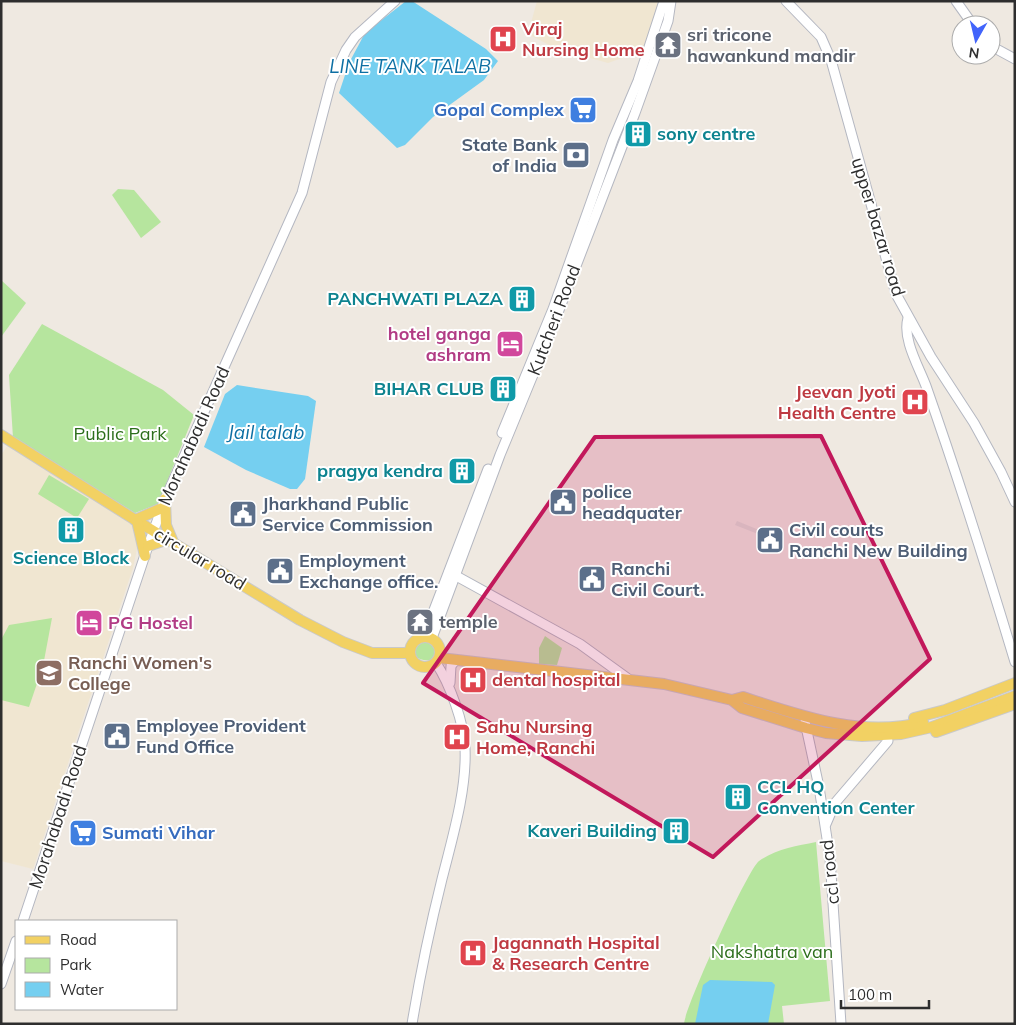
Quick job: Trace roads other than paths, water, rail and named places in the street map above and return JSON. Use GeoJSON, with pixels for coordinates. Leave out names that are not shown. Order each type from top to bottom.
{"type":"FeatureCollection","features":[{"type":"Feature","properties":{"kind":"main road","name":"Morahabadi Road"},"geometry":{"type":"LineString","coordinates":[[23,920],[153,531],[302,193],[330,82],[355,37],[395,1]]}},
{"type":"Feature","properties":{"kind":"main road"},"geometry":{"type":"LineString","coordinates":[[428,637],[553,309],[592,194],[638,81],[664,1]]}},
{"type":"Feature","properties":{"kind":"main road","name":"Kutcheri Road"},"geometry":{"type":"LineString","coordinates":[[451,573],[635,113],[668,21],[671,1]]}},
{"type":"Feature","properties":{"kind":"main road","name":"upper bazar road"},"geometry":{"type":"LineString","coordinates":[[786,1],[813,27],[827,50],[891,280],[908,318],[974,423],[1015,502]]}},
{"type":"Feature","properties":{"kind":"main road"},"geometry":{"type":"LineString","coordinates":[[956,1],[965,15]]}},
{"type":"Feature","properties":{"kind":"main road"},"geometry":{"type":"LineString","coordinates":[[1001,51],[1015,59]]}},
{"type":"Feature","properties":{"kind":"main road"},"geometry":{"type":"LineString","coordinates":[[908,318],[907,323],[912,350],[950,455],[1015,662]]}},
{"type":"Feature","properties":{"kind":"main road","name":"circular road"},"geometry":{"type":"LineString","coordinates":[[1,435],[153,531],[300,620],[343,642],[372,654],[410,653]]}},
{"type":"Feature","properties":{"kind":"main road"},"geometry":{"type":"LineString","coordinates":[[164,504],[166,524],[171,541],[146,551],[136,520],[164,504]]}},
{"type":"Feature","properties":{"kind":"main road"},"geometry":{"type":"LineString","coordinates":[[451,573],[580,644],[627,678]]}},
{"type":"Feature","properties":{"kind":"main road"},"geometry":{"type":"LineString","coordinates":[[428,637],[414,642],[410,653],[415,663],[426,668],[438,661],[454,662],[627,678],[732,700],[744,697],[828,723],[872,732],[881,742],[909,740],[952,728],[1015,704]]}},
{"type":"Feature","properties":{"kind":"main road"},"geometry":{"type":"LineString","coordinates":[[412,1024],[433,914],[453,834],[465,761],[463,732],[450,688],[438,661],[440,646],[428,637]]}},
{"type":"Feature","properties":{"kind":"main road"},"geometry":{"type":"LineString","coordinates":[[450,688],[450,670],[454,662]]}},
{"type":"Feature","properties":{"kind":"main road"},"geometry":{"type":"LineString","coordinates":[[872,732],[882,721],[913,718],[945,710],[1015,683]]}},
{"type":"Feature","properties":{"kind":"main road"},"geometry":{"type":"LineString","coordinates":[[931,724],[1015,690]]}},
{"type":"Feature","properties":{"kind":"main road"},"geometry":{"type":"LineString","coordinates":[[732,700],[742,708],[826,733],[872,732],[901,734],[1015,696]]}},
{"type":"Feature","properties":{"kind":"main road"},"geometry":{"type":"LineString","coordinates":[[804,716],[819,787],[825,829]]}},
{"type":"Feature","properties":{"kind":"main road","name":"ccl road"},"geometry":{"type":"LineString","coordinates":[[841,1024],[830,858],[825,829],[835,803],[888,741]]}},
{"type":"Feature","properties":{"kind":"main road"},"geometry":{"type":"LineString","coordinates":[[1,984],[15,944]]}},
{"type":"Feature","properties":{"kind":"water","name":"LINE TANK TALAB"},"geometry":{"type":"Polygon","coordinates":[[[406,1],[412,1],[486,49],[498,61],[484,80],[433,117],[405,145],[397,148],[339,93],[349,63],[365,33],[406,1]]]}},
{"type":"Feature","properties":{"kind":"water","name":"Jail talab"},"geometry":{"type":"Polygon","coordinates":[[[237,385],[308,396],[316,401],[305,479],[297,489],[290,489],[246,470],[204,447],[225,394],[237,385]]]}},
{"type":"Feature","properties":{"kind":"water"},"geometry":{"type":"Polygon","coordinates":[[[710,980],[772,982],[775,985],[768,1024],[695,1024],[703,985],[710,980]]]}},
{"type":"Feature","properties":{"kind":"place","name":"Viraj Nursing Home"},"geometry":{"type":"Point","coordinates":[503,39]}},
{"type":"Feature","properties":{"kind":"place","name":"sri tricone hawankund mandir"},"geometry":{"type":"Point","coordinates":[668,45]}},
{"type":"Feature","properties":{"kind":"place","name":"Gopal Complex"},"geometry":{"type":"Point","coordinates":[583,110]}},
{"type":"Feature","properties":{"kind":"place","name":"sony centre"},"geometry":{"type":"Point","coordinates":[638,134]}},
{"type":"Feature","properties":{"kind":"place","name":"State Bank of India"},"geometry":{"type":"Point","coordinates":[576,155]}},
{"type":"Feature","properties":{"kind":"place","name":"PANCHWATI PLAZA"},"geometry":{"type":"Point","coordinates":[522,299]}},
{"type":"Feature","properties":{"kind":"place","name":"hotel ganga ashram"},"geometry":{"type":"Point","coordinates":[510,344]}},
{"type":"Feature","properties":{"kind":"place","name":"BIHAR CLUB"},"geometry":{"type":"Point","coordinates":[503,389]}},
{"type":"Feature","properties":{"kind":"place","name":"Jeevan Jyoti Health Centre"},"geometry":{"type":"Point","coordinates":[915,402]}},
{"type":"Feature","properties":{"kind":"place","name":"pragya kendra"},"geometry":{"type":"Point","coordinates":[462,471]}},
{"type":"Feature","properties":{"kind":"place","name":"police headquater"},"geometry":{"type":"Point","coordinates":[563,502]}},
{"type":"Feature","properties":{"kind":"place","name":"Jharkhand Public Service Commission"},"geometry":{"type":"Point","coordinates":[243,514]}},
{"type":"Feature","properties":{"kind":"place","name":"Science Block"},"geometry":{"type":"Point","coordinates":[71,530]}},
{"type":"Feature","properties":{"kind":"place","name":"Civil courts Ranchi New Building"},"geometry":{"type":"Point","coordinates":[770,540]}},
{"type":"Feature","properties":{"kind":"place","name":"Employment Exchange office."},"geometry":{"type":"Point","coordinates":[280,571]}},
{"type":"Feature","properties":{"kind":"place","name":"Ranchi Civil Court."},"geometry":{"type":"Point","coordinates":[592,579]}},
{"type":"Feature","properties":{"kind":"place","name":"temple"},"geometry":{"type":"Point","coordinates":[420,622]}},
{"type":"Feature","properties":{"kind":"place","name":"PG Hostel"},"geometry":{"type":"Point","coordinates":[89,623]}},
{"type":"Feature","properties":{"kind":"place","name":"Ranchi Women's College"},"geometry":{"type":"Point","coordinates":[49,673]}},
{"type":"Feature","properties":{"kind":"place","name":"dental hospital"},"geometry":{"type":"Point","coordinates":[473,680]}},
{"type":"Feature","properties":{"kind":"place","name":"Employee Provident Fund Office"},"geometry":{"type":"Point","coordinates":[117,736]}},
{"type":"Feature","properties":{"kind":"place","name":"Sahu Nursing Home, Ranchi"},"geometry":{"type":"Point","coordinates":[457,737]}},
{"type":"Feature","properties":{"kind":"place","name":"CCL HQ Convention Center"},"geometry":{"type":"Point","coordinates":[738,797]}},
{"type":"Feature","properties":{"kind":"place","name":"Kaveri Building"},"geometry":{"type":"Point","coordinates":[676,831]}},
{"type":"Feature","properties":{"kind":"place","name":"Sumati Vihar"},"geometry":{"type":"Point","coordinates":[83,833]}},
{"type":"Feature","properties":{"kind":"place","name":"Jagannath Hospital & Research Centre"},"geometry":{"type":"Point","coordinates":[473,953]}},
{"type":"Feature","properties":{"kind":"park label","name":"Public Park"},"geometry":{"type":"Point","coordinates":[120,434]}},
{"type":"Feature","properties":{"kind":"park label","name":"Nakshatra van"},"geometry":{"type":"Point","coordinates":[772,952]}}]}
